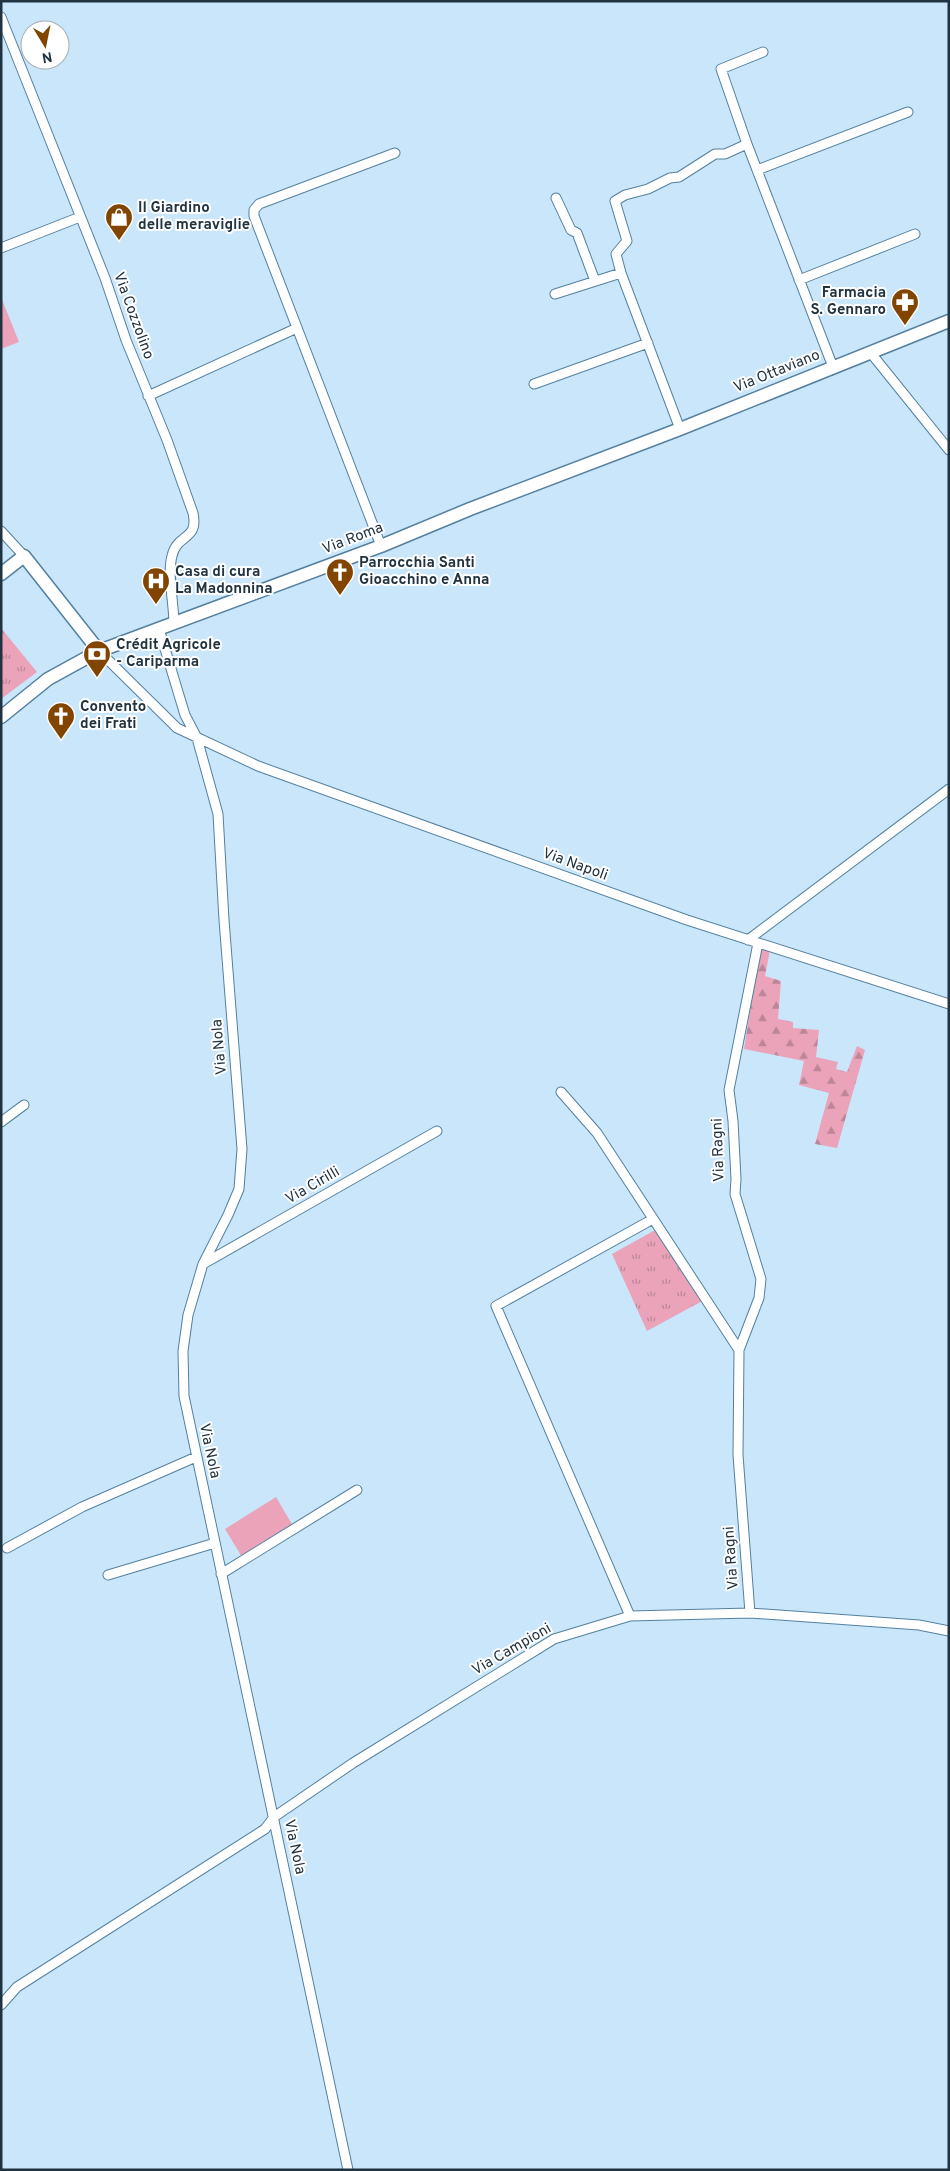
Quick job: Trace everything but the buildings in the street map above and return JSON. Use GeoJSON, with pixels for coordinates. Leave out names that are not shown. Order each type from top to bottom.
{"type":"FeatureCollection","features":[{"type":"Feature","properties":{"kind":"main road","name":"Via Ottaviano"},"geometry":{"type":"LineString","coordinates":[[618,453],[949,321]]}},
{"type":"Feature","properties":{"kind":"main road","name":"Via Roma"},"geometry":{"type":"LineString","coordinates":[[1,717],[48,679],[99,651],[381,546],[470,509],[618,453]]}},
{"type":"Feature","properties":{"kind":"main road"},"geometry":{"type":"LineString","coordinates":[[1,574],[24,556],[99,651]]}},
{"type":"Feature","properties":{"kind":"street","name":"Via Cozzolino"},"geometry":{"type":"LineString","coordinates":[[1,17],[148,396],[167,440],[196,525],[177,544],[171,558],[174,624]]}},
{"type":"Feature","properties":{"kind":"street"},"geometry":{"type":"LineString","coordinates":[[763,52],[722,69],[747,144],[833,367]]}},
{"type":"Feature","properties":{"kind":"street"},"geometry":{"type":"LineString","coordinates":[[757,170],[908,112]]}},
{"type":"Feature","properties":{"kind":"street"},"geometry":{"type":"LineString","coordinates":[[680,429],[621,273],[616,254],[626,241],[615,201],[625,195],[648,189],[670,178],[679,177],[715,154],[725,154],[747,144]]}},
{"type":"Feature","properties":{"kind":"street"},"geometry":{"type":"LineString","coordinates":[[381,546],[254,216],[254,210],[259,204],[396,153]]}},
{"type":"Feature","properties":{"kind":"street"},"geometry":{"type":"LineString","coordinates":[[556,198],[570,230],[577,233],[595,281]]}},
{"type":"Feature","properties":{"kind":"street"},"geometry":{"type":"LineString","coordinates":[[1,248],[80,217]]}},
{"type":"Feature","properties":{"kind":"street"},"geometry":{"type":"LineString","coordinates":[[799,280],[915,234]]}},
{"type":"Feature","properties":{"kind":"street"},"geometry":{"type":"LineString","coordinates":[[556,294],[621,273]]}},
{"type":"Feature","properties":{"kind":"street"},"geometry":{"type":"LineString","coordinates":[[148,396],[297,328]]}},
{"type":"Feature","properties":{"kind":"street"},"geometry":{"type":"LineString","coordinates":[[534,384],[648,343]]}},
{"type":"Feature","properties":{"kind":"street"},"geometry":{"type":"LineString","coordinates":[[870,352],[949,450]]}},
{"type":"Feature","properties":{"kind":"street"},"geometry":{"type":"LineString","coordinates":[[1,531],[24,556]]}},
{"type":"Feature","properties":{"kind":"street","name":"Via Nola"},"geometry":{"type":"LineString","coordinates":[[159,629],[185,715],[197,738],[218,814],[242,1165],[235,1199],[203,1264],[188,1315],[183,1371],[185,1404],[348,2170]]}},
{"type":"Feature","properties":{"kind":"street","name":"Via Napoli"},"geometry":{"type":"LineString","coordinates":[[99,651],[177,728],[258,766],[687,920],[949,1004]]}},
{"type":"Feature","properties":{"kind":"street"},"geometry":{"type":"LineString","coordinates":[[753,941],[949,789]]}},
{"type":"Feature","properties":{"kind":"street","name":"Via Ragni"},"geometry":{"type":"LineString","coordinates":[[750,1613],[738,1455],[739,1350],[759,1298],[761,1280],[735,1194],[733,1121],[729,1090],[753,941]]}},
{"type":"Feature","properties":{"kind":"street"},"geometry":{"type":"LineString","coordinates":[[560,1092],[596,1133],[739,1350]]}},
{"type":"Feature","properties":{"kind":"street"},"geometry":{"type":"LineString","coordinates":[[1,1122],[24,1105]]}},
{"type":"Feature","properties":{"kind":"street","name":"Via Cirilli"},"geometry":{"type":"LineString","coordinates":[[203,1264],[437,1131]]}},
{"type":"Feature","properties":{"kind":"street"},"geometry":{"type":"LineString","coordinates":[[630,1616],[496,1306],[653,1219]]}},
{"type":"Feature","properties":{"kind":"street"},"geometry":{"type":"LineString","coordinates":[[7,1548],[82,1507],[196,1457]]}},
{"type":"Feature","properties":{"kind":"street"},"geometry":{"type":"LineString","coordinates":[[221,1574],[358,1490]]}},
{"type":"Feature","properties":{"kind":"street"},"geometry":{"type":"LineString","coordinates":[[108,1575],[215,1543]]}},
{"type":"Feature","properties":{"kind":"street","name":"Via Campioni"},"geometry":{"type":"LineString","coordinates":[[1,2005],[17,1987],[264,1829],[274,1817],[353,1763],[554,1639],[630,1616],[750,1613],[919,1624],[949,1631]]}},
{"type":"Feature","properties":{"kind":"green space"},"geometry":{"type":"Polygon","coordinates":[[[1,297],[19,342],[1,349],[1,297]]]}},
{"type":"Feature","properties":{"kind":"green space"},"geometry":{"type":"Polygon","coordinates":[[[1,628],[37,672],[1,699],[1,628]]]}},
{"type":"Feature","properties":{"kind":"green space"},"geometry":{"type":"Polygon","coordinates":[[[760,946],[770,950],[765,976],[781,981],[778,1019],[793,1022],[793,1028],[819,1030],[816,1057],[838,1062],[836,1069],[847,1072],[857,1046],[865,1050],[837,1148],[815,1144],[829,1093],[799,1085],[804,1061],[744,1049],[760,946]]]}},
{"type":"Feature","properties":{"kind":"green space"},"geometry":{"type":"Polygon","coordinates":[[[657,1229],[704,1300],[647,1331],[612,1254],[657,1229]]]}},
{"type":"Feature","properties":{"kind":"green space"},"geometry":{"type":"Polygon","coordinates":[[[276,1497],[293,1526],[242,1557],[225,1529],[276,1497]]]}},
{"type":"Feature","properties":{"kind":"place","name":"Il Giardino delle meraviglie"},"geometry":{"type":"Point","coordinates":[119,241]}},
{"type":"Feature","properties":{"kind":"place","name":"Farmacia S. Gennaro"},"geometry":{"type":"Point","coordinates":[905,326]}},
{"type":"Feature","properties":{"kind":"place","name":"Parrocchia Santi Gioacchino e Anna"},"geometry":{"type":"Point","coordinates":[340,596]}},
{"type":"Feature","properties":{"kind":"place","name":"Casa di cura La Madonnina"},"geometry":{"type":"Point","coordinates":[156,605]}},
{"type":"Feature","properties":{"kind":"place","name":"Crédit Agricole - Cariparma"},"geometry":{"type":"Point","coordinates":[97,678]}},
{"type":"Feature","properties":{"kind":"place","name":"Convento dei Frati"},"geometry":{"type":"Point","coordinates":[61,740]}}]}
